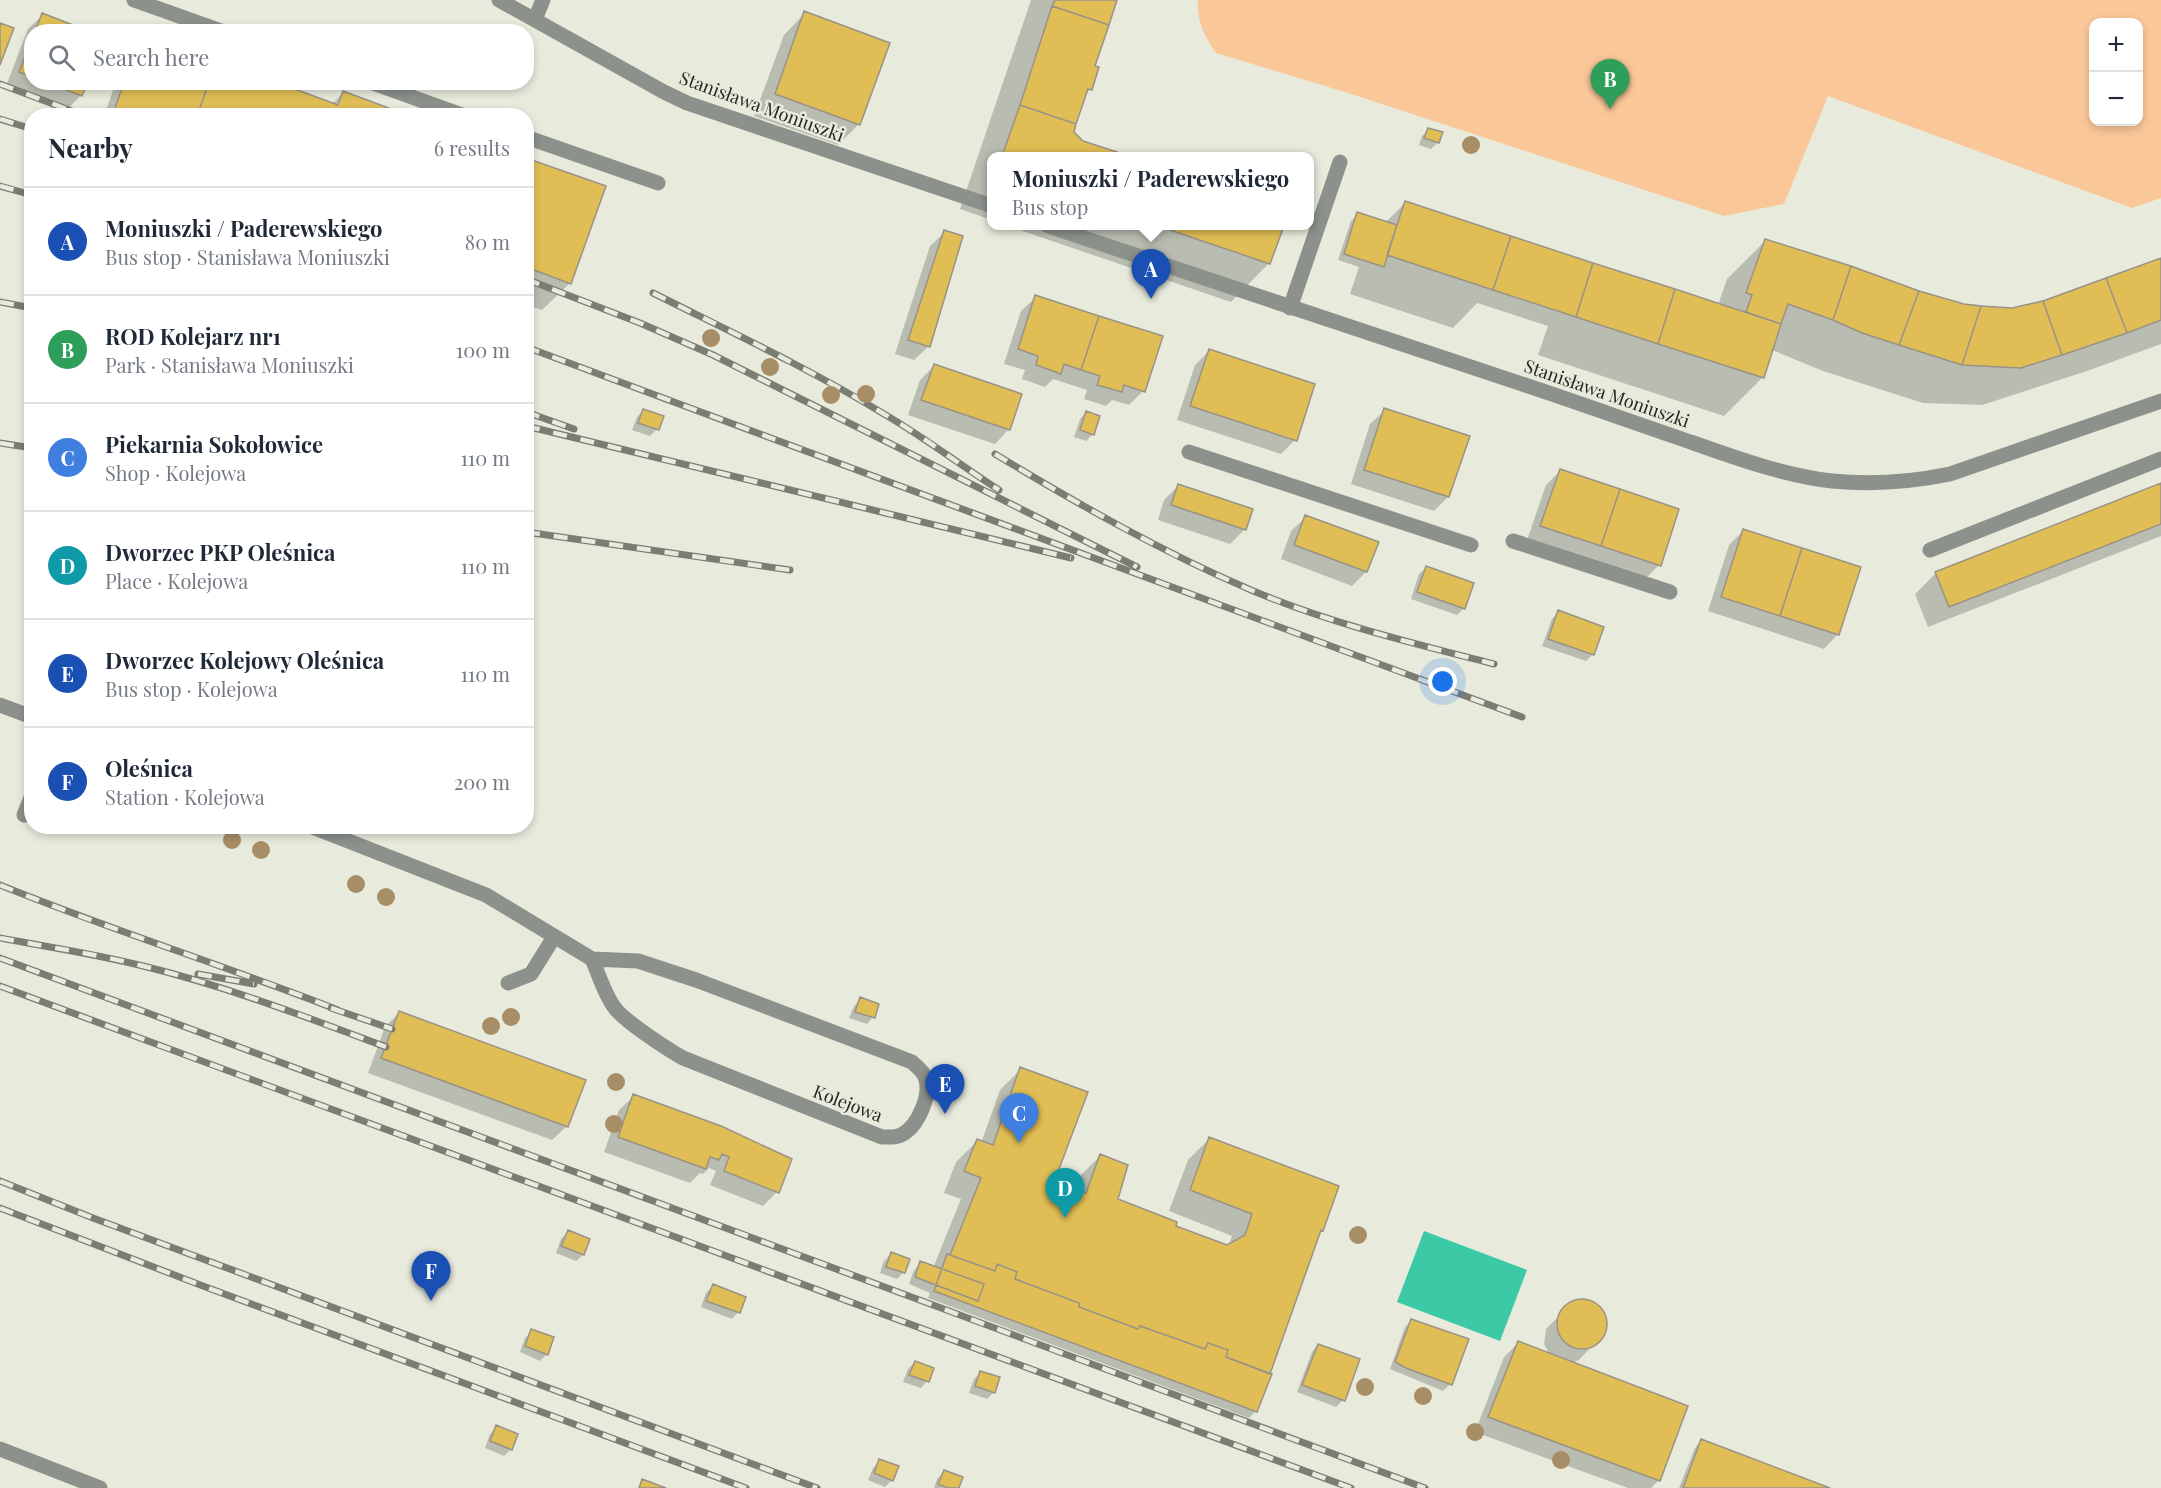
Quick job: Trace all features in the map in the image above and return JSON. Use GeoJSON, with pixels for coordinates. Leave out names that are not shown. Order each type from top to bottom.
{"type":"FeatureCollection","features":[{"type":"Feature","properties":{"kind":"street"},"geometry":{"type":"LineString","coordinates":[[134,0],[202,24]]}},
{"type":"Feature","properties":{"kind":"street","name":"Stanisława Moniuszki"},"geometry":{"type":"LineString","coordinates":[[499,0],[687,103],[987,204]]}},
{"type":"Feature","properties":{"kind":"street"},"geometry":{"type":"LineString","coordinates":[[535,19],[543,0]]}},
{"type":"Feature","properties":{"kind":"street"},"geometry":{"type":"LineString","coordinates":[[392,90],[443,108]]}},
{"type":"Feature","properties":{"kind":"street"},"geometry":{"type":"LineString","coordinates":[[534,140],[658,183]]}},
{"type":"Feature","properties":{"kind":"street"},"geometry":{"type":"LineString","coordinates":[[1290,308],[1340,162]]}},
{"type":"Feature","properties":{"kind":"street","name":"Stanisława Moniuszki"},"geometry":{"type":"LineString","coordinates":[[1063,230],[1290,308],[1565,398],[1735,458],[1804,476],[1891,483],[1950,474],[2161,401]]}},
{"type":"Feature","properties":{"kind":"street"},"geometry":{"type":"LineString","coordinates":[[1189,452],[1471,545]]}},
{"type":"Feature","properties":{"kind":"street"},"geometry":{"type":"LineString","coordinates":[[1930,550],[2161,459]]}},
{"type":"Feature","properties":{"kind":"street"},"geometry":{"type":"LineString","coordinates":[[1513,541],[1670,592]]}},
{"type":"Feature","properties":{"kind":"street"},"geometry":{"type":"LineString","coordinates":[[0,705],[24,714]]}},
{"type":"Feature","properties":{"kind":"street","name":"Kolejowa"},"geometry":{"type":"LineString","coordinates":[[330,834],[486,895],[592,959],[638,961],[696,980],[912,1062],[924,1074],[927,1088],[923,1105],[911,1129],[899,1137],[882,1137],[683,1058],[666,1049],[616,1010],[592,959]]}},
{"type":"Feature","properties":{"kind":"street"},"geometry":{"type":"LineString","coordinates":[[508,983],[531,974],[554,936]]}},
{"type":"Feature","properties":{"kind":"street"},"geometry":{"type":"LineString","coordinates":[[0,1449],[100,1488]]}},
{"type":"Feature","properties":{"kind":"shaded area"},"geometry":{"type":"Polygon","coordinates":[[[1198,0],[2161,0],[2161,198],[2132,208],[1828,96],[1784,204],[1724,216],[1345,92],[1216,53],[1202,28],[1198,0]]]}},
{"type":"Feature","properties":{"kind":"shaded area"},"geometry":{"type":"Polygon","coordinates":[[[1424,1231],[1527,1270],[1500,1341],[1397,1302],[1424,1231]]]}},
{"type":"Feature","properties":{"kind":"building"},"geometry":{"type":"Polygon","coordinates":[[[1055,0],[1117,0],[1109,25],[1052,6],[1055,0]]]}},
{"type":"Feature","properties":{"kind":"building"},"geometry":{"type":"Polygon","coordinates":[[[1052,6],[1109,25],[1095,66],[1099,67],[1092,90],[1088,89],[1076,124],[1020,105],[1052,6]]]}},
{"type":"Feature","properties":{"kind":"building"},"geometry":{"type":"Polygon","coordinates":[[[804,11],[890,43],[860,125],[775,94],[804,11]]]}},
{"type":"Feature","properties":{"kind":"building"},"geometry":{"type":"Polygon","coordinates":[[[42,13],[70,24],[38,24],[42,13]]]}},
{"type":"Feature","properties":{"kind":"building"},"geometry":{"type":"Polygon","coordinates":[[[0,23],[14,28],[0,65],[0,23]]]}},
{"type":"Feature","properties":{"kind":"building"},"geometry":{"type":"Polygon","coordinates":[[[24,60],[24,74],[19,72],[24,60]]]}},
{"type":"Feature","properties":{"kind":"building"},"geometry":{"type":"Polygon","coordinates":[[[67,90],[85,90],[82,96],[67,90]]]}},
{"type":"Feature","properties":{"kind":"building"},"geometry":{"type":"Polygon","coordinates":[[[121,90],[206,90],[200,108],[115,108],[121,90]]]}},
{"type":"Feature","properties":{"kind":"building"},"geometry":{"type":"Polygon","coordinates":[[[206,90],[298,90],[338,105],[343,91],[389,108],[200,108],[206,90]]]}},
{"type":"Feature","properties":{"kind":"building"},"geometry":{"type":"Polygon","coordinates":[[[1020,105],[1076,124],[1074,132],[1083,141],[1117,152],[1003,152],[1020,105]]]}},
{"type":"Feature","properties":{"kind":"building"},"geometry":{"type":"Polygon","coordinates":[[[1428,128],[1443,132],[1439,143],[1424,138],[1428,128]]]}},
{"type":"Feature","properties":{"kind":"building"},"geometry":{"type":"Polygon","coordinates":[[[534,161],[606,186],[571,284],[534,270],[534,161]]]}},
{"type":"Feature","properties":{"kind":"building"},"geometry":{"type":"Polygon","coordinates":[[[1405,201],[1511,236],[1493,290],[1387,255],[1405,201]]]}},
{"type":"Feature","properties":{"kind":"building"},"geometry":{"type":"Polygon","coordinates":[[[1357,212],[1397,225],[1384,267],[1344,254],[1357,212]]]}},
{"type":"Feature","properties":{"kind":"building"},"geometry":{"type":"Polygon","coordinates":[[[944,230],[963,236],[930,347],[908,340],[944,230]]]}},
{"type":"Feature","properties":{"kind":"building"},"geometry":{"type":"Polygon","coordinates":[[[1170,230],[1283,230],[1270,264],[1170,230]]]}},
{"type":"Feature","properties":{"kind":"building"},"geometry":{"type":"Polygon","coordinates":[[[1511,236],[1593,263],[1576,317],[1493,290],[1511,236]]]}},
{"type":"Feature","properties":{"kind":"building"},"geometry":{"type":"Polygon","coordinates":[[[1765,239],[1851,266],[1833,320],[1788,304],[1781,324],[1746,312],[1752,295],[1746,293],[1765,239]]]}},
{"type":"Feature","properties":{"kind":"building"},"geometry":{"type":"Polygon","coordinates":[[[2161,258],[2161,320],[2127,333],[2106,278],[2161,258]]]}},
{"type":"Feature","properties":{"kind":"building"},"geometry":{"type":"Polygon","coordinates":[[[1593,263],[1675,289],[1658,344],[1576,317],[1593,263]]]}},
{"type":"Feature","properties":{"kind":"building"},"geometry":{"type":"Polygon","coordinates":[[[1851,266],[1919,291],[1899,345],[1862,333],[1833,320],[1851,266]]]}},
{"type":"Feature","properties":{"kind":"building"},"geometry":{"type":"Polygon","coordinates":[[[2106,278],[2127,333],[2062,355],[2043,301],[2106,278]]]}},
{"type":"Feature","properties":{"kind":"building"},"geometry":{"type":"Polygon","coordinates":[[[1675,289],[1781,324],[1764,378],[1658,344],[1675,289]]]}},
{"type":"Feature","properties":{"kind":"building"},"geometry":{"type":"Polygon","coordinates":[[[1919,291],[1964,304],[1981,306],[1962,365],[1899,345],[1919,291]]]}},
{"type":"Feature","properties":{"kind":"building"},"geometry":{"type":"Polygon","coordinates":[[[1035,295],[1099,316],[1081,370],[1064,364],[1061,374],[1036,365],[1038,356],[1018,349],[1035,295]]]}},
{"type":"Feature","properties":{"kind":"building"},"geometry":{"type":"Polygon","coordinates":[[[2043,301],[2062,355],[2021,368],[1962,365],[1981,306],[2012,308],[2043,301]]]}},
{"type":"Feature","properties":{"kind":"building"},"geometry":{"type":"Polygon","coordinates":[[[1099,316],[1163,336],[1145,392],[1124,385],[1122,392],[1097,385],[1100,376],[1081,370],[1099,316]]]}},
{"type":"Feature","properties":{"kind":"building"},"geometry":{"type":"Polygon","coordinates":[[[1209,349],[1315,384],[1297,441],[1190,406],[1209,349]]]}},
{"type":"Feature","properties":{"kind":"building"},"geometry":{"type":"Polygon","coordinates":[[[934,364],[1022,394],[1010,430],[921,400],[934,364]]]}},
{"type":"Feature","properties":{"kind":"building"},"geometry":{"type":"Polygon","coordinates":[[[1384,408],[1470,436],[1449,497],[1364,470],[1384,408]]]}},
{"type":"Feature","properties":{"kind":"building"},"geometry":{"type":"Polygon","coordinates":[[[643,409],[664,416],[659,430],[638,423],[643,409]]]}},
{"type":"Feature","properties":{"kind":"building"},"geometry":{"type":"Polygon","coordinates":[[[1086,411],[1100,416],[1094,435],[1080,430],[1086,411]]]}},
{"type":"Feature","properties":{"kind":"building"},"geometry":{"type":"Polygon","coordinates":[[[1560,469],[1620,489],[1601,546],[1540,526],[1560,469]]]}},
{"type":"Feature","properties":{"kind":"building"},"geometry":{"type":"Polygon","coordinates":[[[2161,483],[2161,524],[1949,607],[1935,572],[2161,483]]]}},
{"type":"Feature","properties":{"kind":"building"},"geometry":{"type":"Polygon","coordinates":[[[1178,484],[1253,509],[1246,530],[1171,505],[1178,484]]]}},
{"type":"Feature","properties":{"kind":"building"},"geometry":{"type":"Polygon","coordinates":[[[1620,489],[1679,509],[1661,566],[1601,546],[1620,489]]]}},
{"type":"Feature","properties":{"kind":"building"},"geometry":{"type":"Polygon","coordinates":[[[1305,515],[1379,542],[1367,572],[1294,545],[1305,515]]]}},
{"type":"Feature","properties":{"kind":"building"},"geometry":{"type":"Polygon","coordinates":[[[1743,529],[1802,548],[1780,616],[1721,597],[1743,529]]]}},
{"type":"Feature","properties":{"kind":"building"},"geometry":{"type":"Polygon","coordinates":[[[1802,548],[1861,567],[1839,635],[1780,616],[1802,548]]]}},
{"type":"Feature","properties":{"kind":"building"},"geometry":{"type":"Polygon","coordinates":[[[1426,566],[1474,583],[1465,609],[1417,592],[1426,566]]]}},
{"type":"Feature","properties":{"kind":"building"},"geometry":{"type":"Polygon","coordinates":[[[1558,610],[1604,627],[1594,655],[1548,639],[1558,610]]]}},
{"type":"Feature","properties":{"kind":"building"},"geometry":{"type":"Polygon","coordinates":[[[860,997],[879,1004],[875,1018],[855,1012],[860,997]]]}},
{"type":"Feature","properties":{"kind":"building"},"geometry":{"type":"Polygon","coordinates":[[[399,1011],[586,1080],[568,1127],[381,1058],[399,1011]]]}},
{"type":"Feature","properties":{"kind":"building"},"geometry":{"type":"Polygon","coordinates":[[[1020,1067],[1088,1092],[1059,1169],[1066,1185],[1086,1193],[1100,1154],[1128,1165],[1118,1199],[1177,1222],[1176,1226],[1227,1245],[1245,1235],[1252,1214],[1190,1190],[1209,1137],[1339,1186],[1270,1374],[1226,1357],[1228,1350],[1208,1343],[1205,1349],[1140,1326],[1138,1329],[1079,1307],[1079,1303],[1015,1279],[1017,1272],[997,1264],[995,1271],[950,1255],[981,1178],[964,1171],[977,1139],[993,1145],[1020,1067]]]}},
{"type":"Feature","properties":{"kind":"building"},"geometry":{"type":"Polygon","coordinates":[[[633,1094],[721,1126],[792,1159],[779,1193],[724,1171],[729,1157],[722,1154],[719,1160],[710,1157],[706,1169],[618,1137],[633,1094]]]}},
{"type":"Feature","properties":{"kind":"building"},"geometry":{"type":"Polygon","coordinates":[[[568,1230],[590,1239],[584,1255],[561,1246],[568,1230]]]}},
{"type":"Feature","properties":{"kind":"building"},"geometry":{"type":"Polygon","coordinates":[[[891,1252],[910,1259],[905,1273],[886,1267],[891,1252]]]}},
{"type":"Feature","properties":{"kind":"building"},"geometry":{"type":"Polygon","coordinates":[[[947,1254],[995,1271],[997,1264],[1017,1272],[1015,1279],[1079,1303],[1079,1307],[1138,1329],[1140,1326],[1205,1349],[1208,1343],[1228,1350],[1226,1357],[1272,1374],[1257,1412],[934,1291],[947,1254]]]}},
{"type":"Feature","properties":{"kind":"building"},"geometry":{"type":"Polygon","coordinates":[[[920,1261],[984,1284],[978,1301],[915,1277],[920,1261]]]}},
{"type":"Feature","properties":{"kind":"building"},"geometry":{"type":"Polygon","coordinates":[[[713,1284],[746,1297],[740,1313],[706,1301],[713,1284]]]}},
{"type":"Feature","properties":{"kind":"building"},"geometry":{"type":"Polygon","coordinates":[[[1582,1299],[1600,1306],[1607,1324],[1600,1342],[1582,1349],[1564,1342],[1557,1324],[1564,1306],[1582,1299]]]}},
{"type":"Feature","properties":{"kind":"building"},"geometry":{"type":"Polygon","coordinates":[[[1411,1319],[1469,1339],[1452,1385],[1395,1362],[1411,1319]]]}},
{"type":"Feature","properties":{"kind":"building"},"geometry":{"type":"Polygon","coordinates":[[[531,1329],[554,1337],[548,1355],[525,1346],[531,1329]]]}},
{"type":"Feature","properties":{"kind":"building"},"geometry":{"type":"Polygon","coordinates":[[[1518,1341],[1688,1406],[1660,1481],[1488,1417],[1518,1341]]]}},
{"type":"Feature","properties":{"kind":"building"},"geometry":{"type":"Polygon","coordinates":[[[1318,1344],[1360,1359],[1345,1401],[1302,1385],[1318,1344]]]}},
{"type":"Feature","properties":{"kind":"building"},"geometry":{"type":"Polygon","coordinates":[[[915,1361],[934,1368],[929,1382],[909,1375],[915,1361]]]}},
{"type":"Feature","properties":{"kind":"building"},"geometry":{"type":"Polygon","coordinates":[[[980,1371],[1000,1377],[995,1393],[975,1386],[980,1371]]]}},
{"type":"Feature","properties":{"kind":"building"},"geometry":{"type":"Polygon","coordinates":[[[496,1425],[518,1434],[512,1450],[490,1441],[496,1425]]]}},
{"type":"Feature","properties":{"kind":"building"},"geometry":{"type":"Polygon","coordinates":[[[1701,1439],[1830,1488],[1683,1488],[1701,1439]]]}},
{"type":"Feature","properties":{"kind":"building"},"geometry":{"type":"Polygon","coordinates":[[[879,1459],[899,1466],[893,1481],[874,1473],[879,1459]]]}},
{"type":"Feature","properties":{"kind":"building"},"geometry":{"type":"Polygon","coordinates":[[[944,1470],[963,1477],[959,1488],[948,1488],[938,1484],[944,1470]]]}},
{"type":"Feature","properties":{"kind":"building"},"geometry":{"type":"Polygon","coordinates":[[[642,1479],[666,1488],[639,1488],[642,1479]]]}},
{"type":"Feature","properties":{"kind":"railway"},"geometry":{"type":"LineString","coordinates":[[0,84],[64,108]]}},
{"type":"Feature","properties":{"kind":"railway"},"geometry":{"type":"LineString","coordinates":[[0,119],[24,126]]}},
{"type":"Feature","properties":{"kind":"railway"},"geometry":{"type":"LineString","coordinates":[[0,186],[24,193]]}},
{"type":"Feature","properties":{"kind":"railway"},"geometry":{"type":"LineString","coordinates":[[534,282],[640,323],[713,355],[1137,567]]}},
{"type":"Feature","properties":{"kind":"railway"},"geometry":{"type":"LineString","coordinates":[[653,293],[856,397],[999,490]]}},
{"type":"Feature","properties":{"kind":"railway"},"geometry":{"type":"LineString","coordinates":[[0,302],[24,306]]}},
{"type":"Feature","properties":{"kind":"railway"},"geometry":{"type":"LineString","coordinates":[[534,350],[1522,717]]}},
{"type":"Feature","properties":{"kind":"railway"},"geometry":{"type":"LineString","coordinates":[[534,415],[574,429]]}},
{"type":"Feature","properties":{"kind":"railway"},"geometry":{"type":"LineString","coordinates":[[534,428],[1071,558]]}},
{"type":"Feature","properties":{"kind":"railway"},"geometry":{"type":"LineString","coordinates":[[0,443],[24,447]]}},
{"type":"Feature","properties":{"kind":"railway"},"geometry":{"type":"LineString","coordinates":[[995,454],[1121,527],[1251,590],[1310,613],[1494,664]]}},
{"type":"Feature","properties":{"kind":"railway"},"geometry":{"type":"LineString","coordinates":[[534,533],[790,570]]}},
{"type":"Feature","properties":{"kind":"railway"},"geometry":{"type":"LineString","coordinates":[[0,885],[338,1010]]}},
{"type":"Feature","properties":{"kind":"railway"},"geometry":{"type":"LineString","coordinates":[[0,938],[108,958],[174,974],[266,1003],[386,1047]]}},
{"type":"Feature","properties":{"kind":"railway"},"geometry":{"type":"LineString","coordinates":[[0,958],[1425,1488]]}},
{"type":"Feature","properties":{"kind":"railway"},"geometry":{"type":"LineString","coordinates":[[198,974],[254,984]]}},
{"type":"Feature","properties":{"kind":"railway"},"geometry":{"type":"LineString","coordinates":[[0,986],[1351,1488]]}},
{"type":"Feature","properties":{"kind":"railway"},"geometry":{"type":"LineString","coordinates":[[331,1008],[392,1029]]}},
{"type":"Feature","properties":{"kind":"railway"},"geometry":{"type":"LineString","coordinates":[[0,1181],[93,1218],[817,1488]]}},
{"type":"Feature","properties":{"kind":"railway"},"geometry":{"type":"LineString","coordinates":[[0,1208],[746,1488]]}},
{"type":"Feature","properties":{"kind":"place","name":"ROD Kolejarz nr1"},"geometry":{"type":"Point","coordinates":[1610,109]}},
{"type":"Feature","properties":{"kind":"place","name":"Moniuszki / Paderewskiego"},"geometry":{"type":"Point","coordinates":[1151,299]}},
{"type":"Feature","properties":{"kind":"place","name":"Dworzec Kolejowy Oleśnica"},"geometry":{"type":"Point","coordinates":[945,1114]}},
{"type":"Feature","properties":{"kind":"place","name":"Piekarnia Sokołowice"},"geometry":{"type":"Point","coordinates":[1019,1143]}},
{"type":"Feature","properties":{"kind":"place","name":"Dworzec PKP Oleśnica"},"geometry":{"type":"Point","coordinates":[1065,1218]}},
{"type":"Feature","properties":{"kind":"place","name":"Oleśnica"},"geometry":{"type":"Point","coordinates":[431,1301]}}]}
